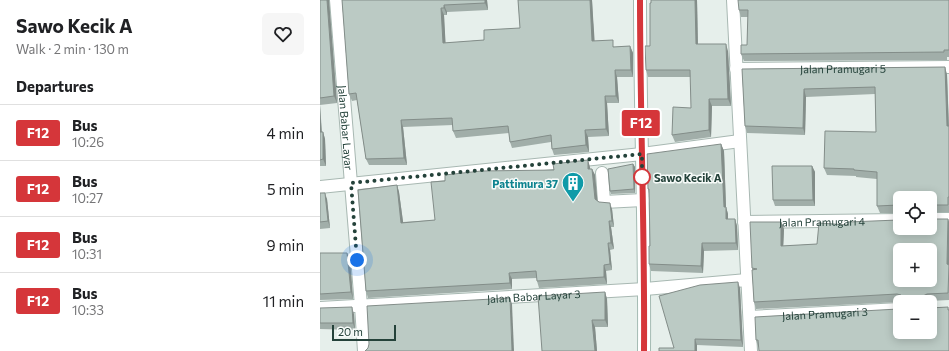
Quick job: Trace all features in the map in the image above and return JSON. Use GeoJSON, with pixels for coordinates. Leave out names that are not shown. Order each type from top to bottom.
{"type":"FeatureCollection","features":[{"type":"Feature","properties":{"kind":"street","name":"Jalan Babar Layar"},"geometry":{"type":"LineString","coordinates":[[336,0],[364,351]]}},
{"type":"Feature","properties":{"kind":"street"},"geometry":{"type":"LineString","coordinates":[[640,0],[645,290],[644,351]]}},
{"type":"Feature","properties":{"kind":"street"},"geometry":{"type":"LineString","coordinates":[[733,0],[752,351]]}},
{"type":"Feature","properties":{"kind":"street","name":"Jalan Pramugari 5"},"geometry":{"type":"LineString","coordinates":[[736,68],[949,67]]}},
{"type":"Feature","properties":{"kind":"street"},"geometry":{"type":"LineString","coordinates":[[320,187],[642,154],[740,141]]}},
{"type":"Feature","properties":{"kind":"street"},"geometry":{"type":"LineString","coordinates":[[602,173],[604,202],[643,200]]}},
{"type":"Feature","properties":{"kind":"street"},"geometry":{"type":"LineString","coordinates":[[937,219],[949,219]]}},
{"type":"Feature","properties":{"kind":"street","name":"Jalan Pramugari 4"},"geometry":{"type":"LineString","coordinates":[[744,222],[893,220]]}},
{"type":"Feature","properties":{"kind":"street","name":"Jalan Babar Layar 3"},"geometry":{"type":"LineString","coordinates":[[320,308],[645,290],[747,280]]}},
{"type":"Feature","properties":{"kind":"street","name":"Jalan Pramugari 3"},"geometry":{"type":"LineString","coordinates":[[750,317],[893,309]]}},
{"type":"Feature","properties":{"kind":"building"},"geometry":{"type":"Polygon","coordinates":[[[320,0],[327,0],[334,96],[320,98],[320,0]]]}},
{"type":"Feature","properties":{"kind":"building"},"geometry":{"type":"Polygon","coordinates":[[[342,0],[485,0],[485,3],[444,5],[444,8],[441,8],[443,43],[484,40],[484,30],[520,28],[518,0],[590,0],[592,41],[613,40],[613,47],[630,46],[631,70],[615,70],[616,96],[605,96],[606,129],[585,130],[586,145],[552,149],[551,135],[510,142],[508,126],[453,131],[452,118],[401,120],[404,158],[366,159],[356,93],[349,94],[342,0]]]}},
{"type":"Feature","properties":{"kind":"building"},"geometry":{"type":"Polygon","coordinates":[[[651,0],[695,0],[696,44],[726,44],[728,99],[709,99],[709,130],[672,135],[673,107],[691,108],[690,70],[646,70],[645,46],[650,46],[651,0]]]}},
{"type":"Feature","properties":{"kind":"building"},"geometry":{"type":"Polygon","coordinates":[[[738,0],[949,0],[949,50],[944,50],[944,52],[741,54],[741,45],[747,45],[748,10],[739,10],[738,0]]]}},
{"type":"Feature","properties":{"kind":"building"},"geometry":{"type":"Polygon","coordinates":[[[945,67],[947,126],[949,126],[948,205],[937,205],[937,191],[893,191],[893,205],[877,206],[877,172],[854,169],[824,168],[825,131],[876,132],[875,87],[804,89],[803,128],[745,126],[742,69],[945,67]]]}},
{"type":"Feature","properties":{"kind":"building"},"geometry":{"type":"Polygon","coordinates":[[[320,132],[323,132],[323,159],[320,160],[320,132]]]}},
{"type":"Feature","properties":{"kind":"building"},"geometry":{"type":"Polygon","coordinates":[[[721,144],[724,207],[726,207],[726,219],[735,219],[736,243],[702,243],[701,266],[649,264],[649,189],[647,154],[721,144]]]}},
{"type":"Feature","properties":{"kind":"building"},"geometry":{"type":"Polygon","coordinates":[[[588,160],[588,169],[592,169],[595,199],[599,202],[610,203],[612,221],[609,221],[611,243],[608,243],[610,264],[604,265],[604,277],[537,281],[536,271],[509,273],[510,283],[366,291],[358,190],[397,185],[401,223],[435,220],[431,182],[445,181],[445,175],[481,171],[554,170],[553,164],[588,160]]]}},
{"type":"Feature","properties":{"kind":"building"},"geometry":{"type":"Polygon","coordinates":[[[633,164],[634,189],[610,191],[608,169],[633,164]]]}},
{"type":"Feature","properties":{"kind":"building"},"geometry":{"type":"Polygon","coordinates":[[[772,166],[812,166],[813,200],[773,200],[772,166]]]}},
{"type":"Feature","properties":{"kind":"building"},"geometry":{"type":"Polygon","coordinates":[[[320,193],[325,193],[328,221],[320,222],[320,193]]]}},
{"type":"Feature","properties":{"kind":"building"},"geometry":{"type":"Polygon","coordinates":[[[937,219],[948,219],[948,293],[925,295],[897,294],[754,302],[752,270],[757,269],[752,268],[750,222],[781,222],[781,246],[817,244],[819,223],[848,225],[848,222],[893,220],[893,235],[937,235],[937,219]]]}},
{"type":"Feature","properties":{"kind":"building"},"geometry":{"type":"Polygon","coordinates":[[[320,253],[347,253],[351,292],[320,294],[320,253]]]}},
{"type":"Feature","properties":{"kind":"building"},"geometry":{"type":"Polygon","coordinates":[[[738,282],[741,340],[695,339],[695,351],[659,351],[659,348],[674,348],[659,296],[700,285],[738,282]]]}},
{"type":"Feature","properties":{"kind":"building"},"geometry":{"type":"Polygon","coordinates":[[[605,292],[605,320],[592,320],[595,351],[542,351],[538,296],[605,292]]]}},
{"type":"Feature","properties":{"kind":"building"},"geometry":{"type":"Polygon","coordinates":[[[510,298],[512,351],[365,351],[369,344],[367,306],[510,298]]]}},
{"type":"Feature","properties":{"kind":"building"},"geometry":{"type":"Polygon","coordinates":[[[352,307],[353,323],[320,323],[320,308],[352,307]]]}},
{"type":"Feature","properties":{"kind":"building"},"geometry":{"type":"Polygon","coordinates":[[[948,307],[949,310],[949,351],[759,351],[758,340],[756,340],[755,317],[893,309],[893,339],[937,339],[937,308],[948,307]]]}},
{"type":"Feature","properties":{"kind":"bus line","name":"F12"},"geometry":{"type":"LineString","coordinates":[[640,0],[645,290],[644,351]]}},
{"type":"Feature","properties":{"kind":"place","name":"Sawo Kecik A"},"geometry":{"type":"Point","coordinates":[642,177]}},
{"type":"Feature","properties":{"kind":"place","name":"Pattimura 37"},"geometry":{"type":"Point","coordinates":[573,202]}},
{"type":"Feature","properties":{"kind":"route"},"geometry":{"type":"LineString","coordinates":[[357,260],[351,183],[642,154],[642,185],[642,177]]}}]}
